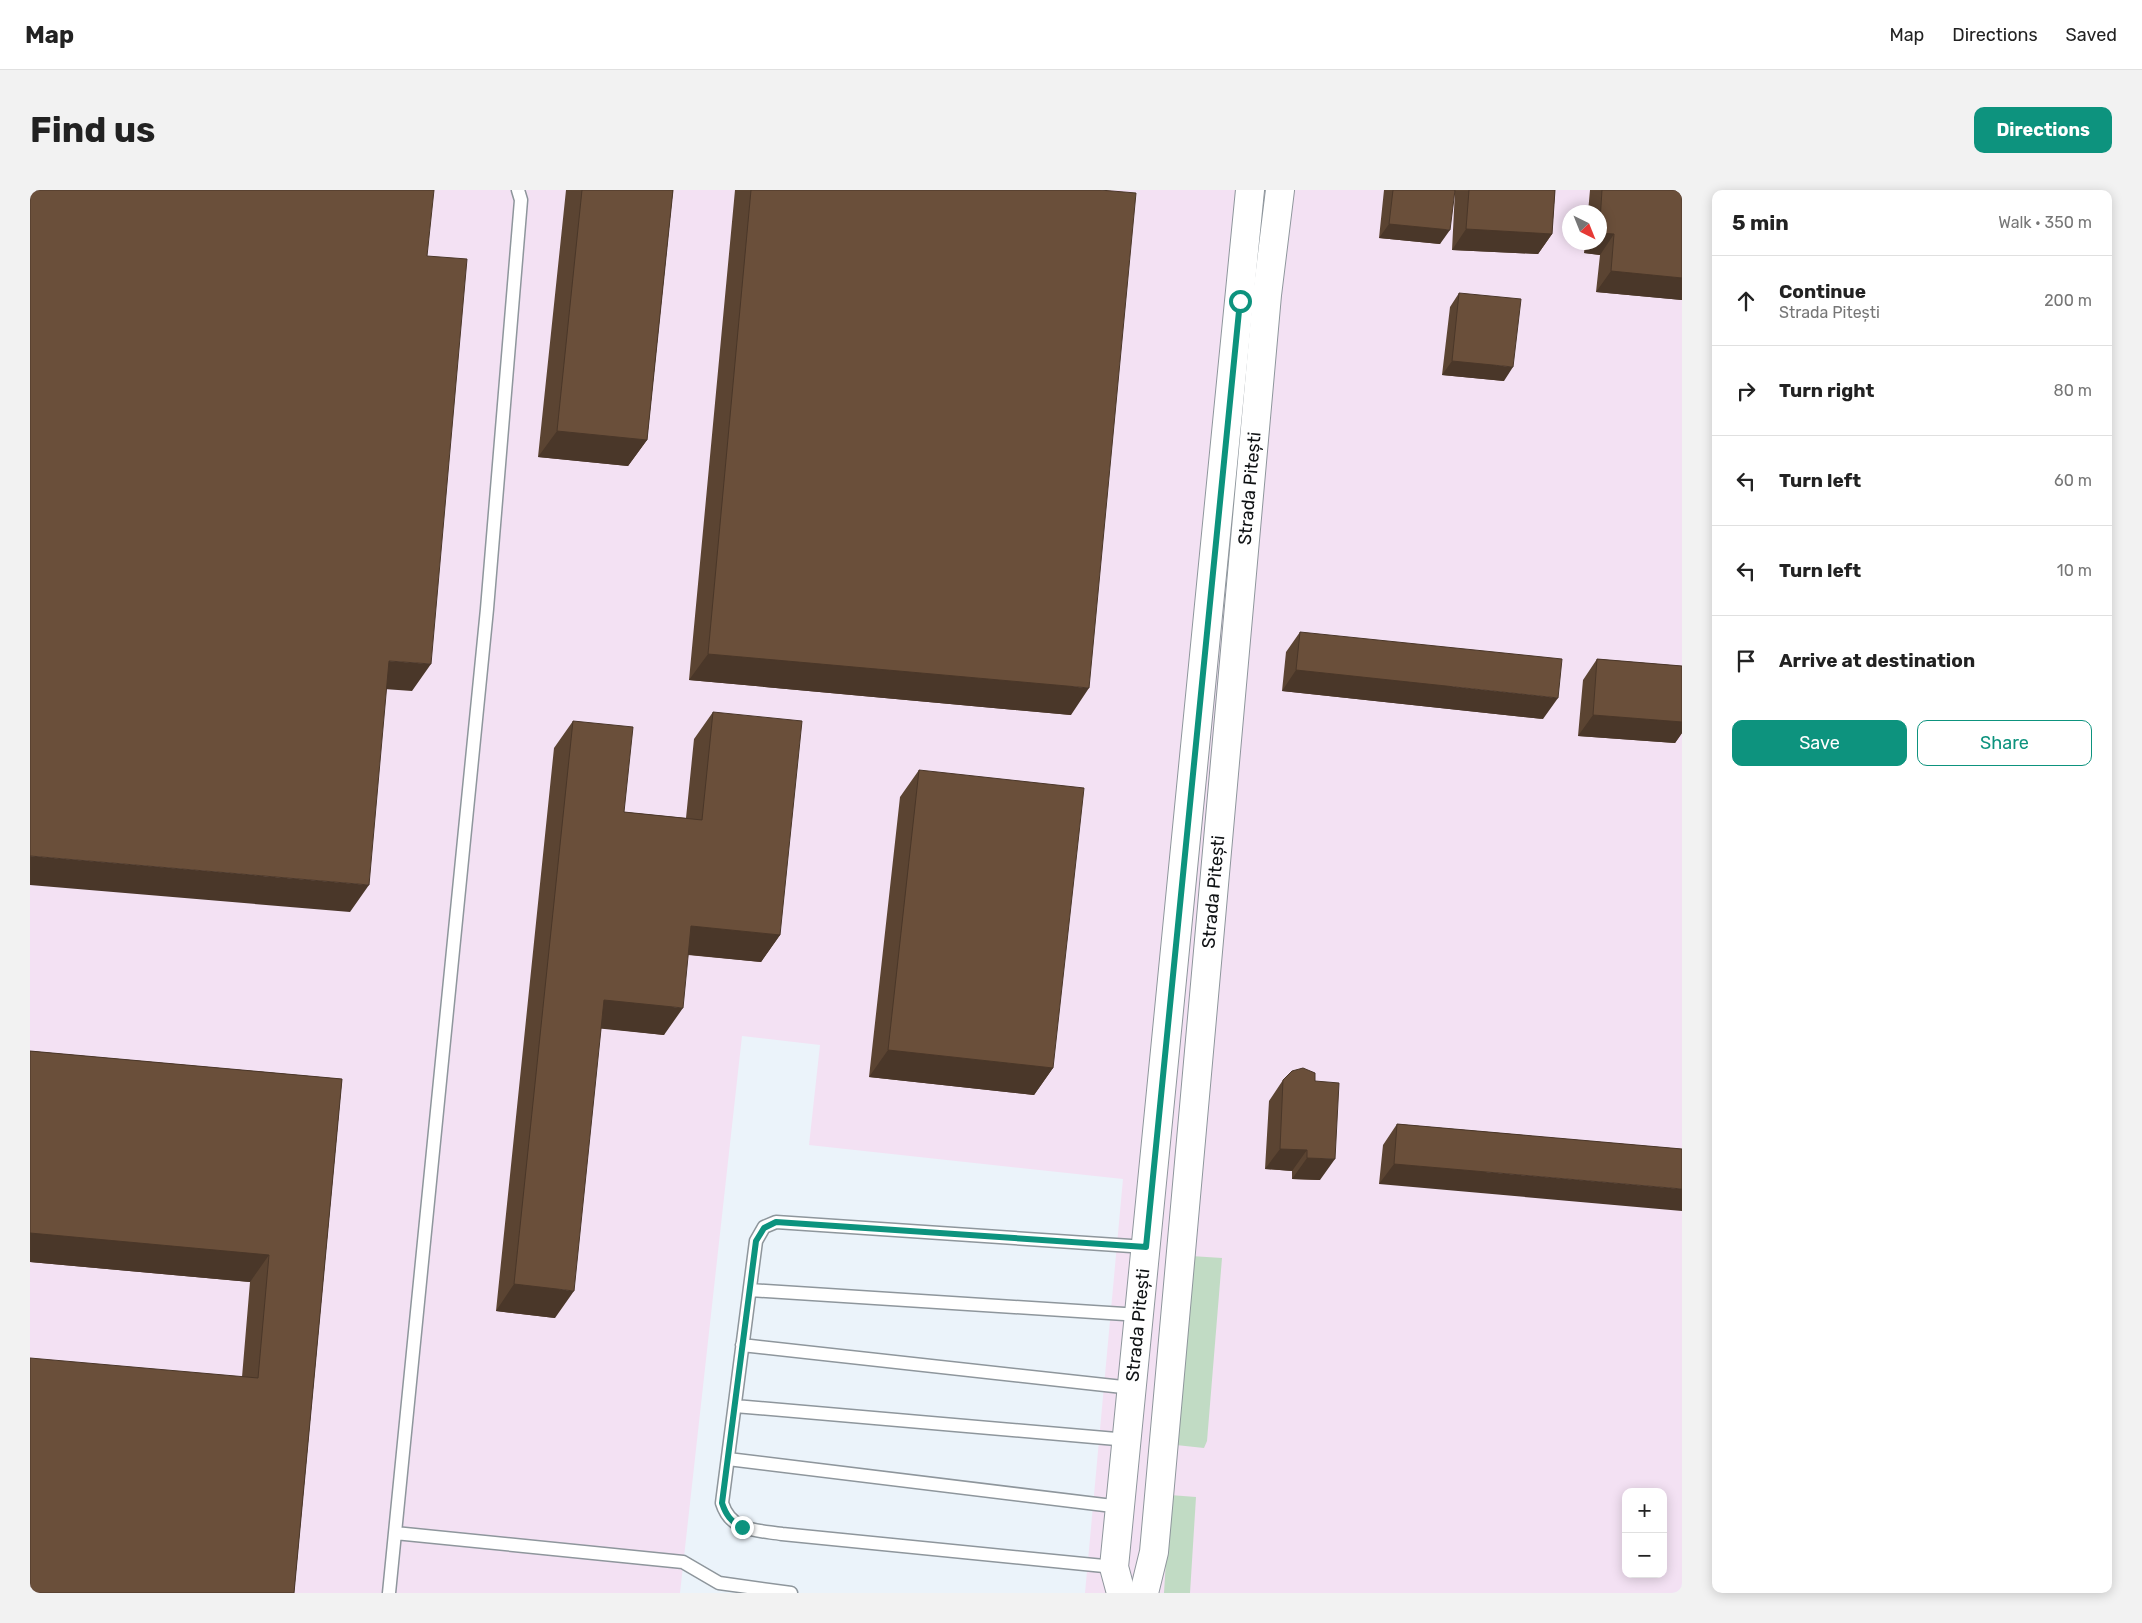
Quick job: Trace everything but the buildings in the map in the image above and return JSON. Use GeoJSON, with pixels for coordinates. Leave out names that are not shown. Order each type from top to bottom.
{"type":"FeatureCollection","features":[{"type":"Feature","properties":{"kind":"main road","name":"Strada Pitești"},"geometry":{"type":"LineString","coordinates":[[1121,1593],[1114,1567],[1250,190]]}},
{"type":"Feature","properties":{"kind":"main road","name":"Strada Pitești"},"geometry":{"type":"LineString","coordinates":[[1144,1593],[1154,1552],[1264,325],[1280,190]]}},
{"type":"Feature","properties":{"kind":"lane"},"geometry":{"type":"LineString","coordinates":[[389,1593],[487,609],[521,200],[518,190]]}},
{"type":"Feature","properties":{"kind":"lane"},"geometry":{"type":"LineString","coordinates":[[1114,1567],[782,1534],[742,1527],[734,1523],[728,1517],[722,1503],[756,1241],[764,1228],[776,1222],[1146,1247]]}},
{"type":"Feature","properties":{"kind":"lane"},"geometry":{"type":"LineString","coordinates":[[750,1290],[1140,1314]]}},
{"type":"Feature","properties":{"kind":"lane"},"geometry":{"type":"LineString","coordinates":[[742,1345],[1132,1388]]}},
{"type":"Feature","properties":{"kind":"lane"},"geometry":{"type":"LineString","coordinates":[[734,1406],[1128,1440]]}},
{"type":"Feature","properties":{"kind":"lane"},"geometry":{"type":"LineString","coordinates":[[728,1459],[1121,1507]]}},
{"type":"Feature","properties":{"kind":"lane"},"geometry":{"type":"LineString","coordinates":[[395,1533],[683,1562],[719,1583],[791,1593]]}},
{"type":"Feature","properties":{"kind":"shaded area"},"geometry":{"type":"Polygon","coordinates":[[[30,190],[1682,190],[1682,1593],[1085,1593],[1123,1179],[809,1145],[820,1045],[742,1036],[680,1593],[30,1593],[30,190]]]}},
{"type":"Feature","properties":{"kind":"green space"},"geometry":{"type":"Polygon","coordinates":[[[1191,1256],[1222,1258],[1207,1441],[1204,1448],[1176,1445],[1191,1256]]]}},
{"type":"Feature","properties":{"kind":"green space"},"geometry":{"type":"Polygon","coordinates":[[[1170,1495],[1196,1497],[1190,1593],[1164,1593],[1170,1495]]]}},
{"type":"Feature","properties":{"kind":"route"},"geometry":{"type":"LineString","coordinates":[[742,1527],[728,1517],[722,1503],[756,1241],[764,1228],[776,1222],[1146,1247],[1240,301]]}}]}
